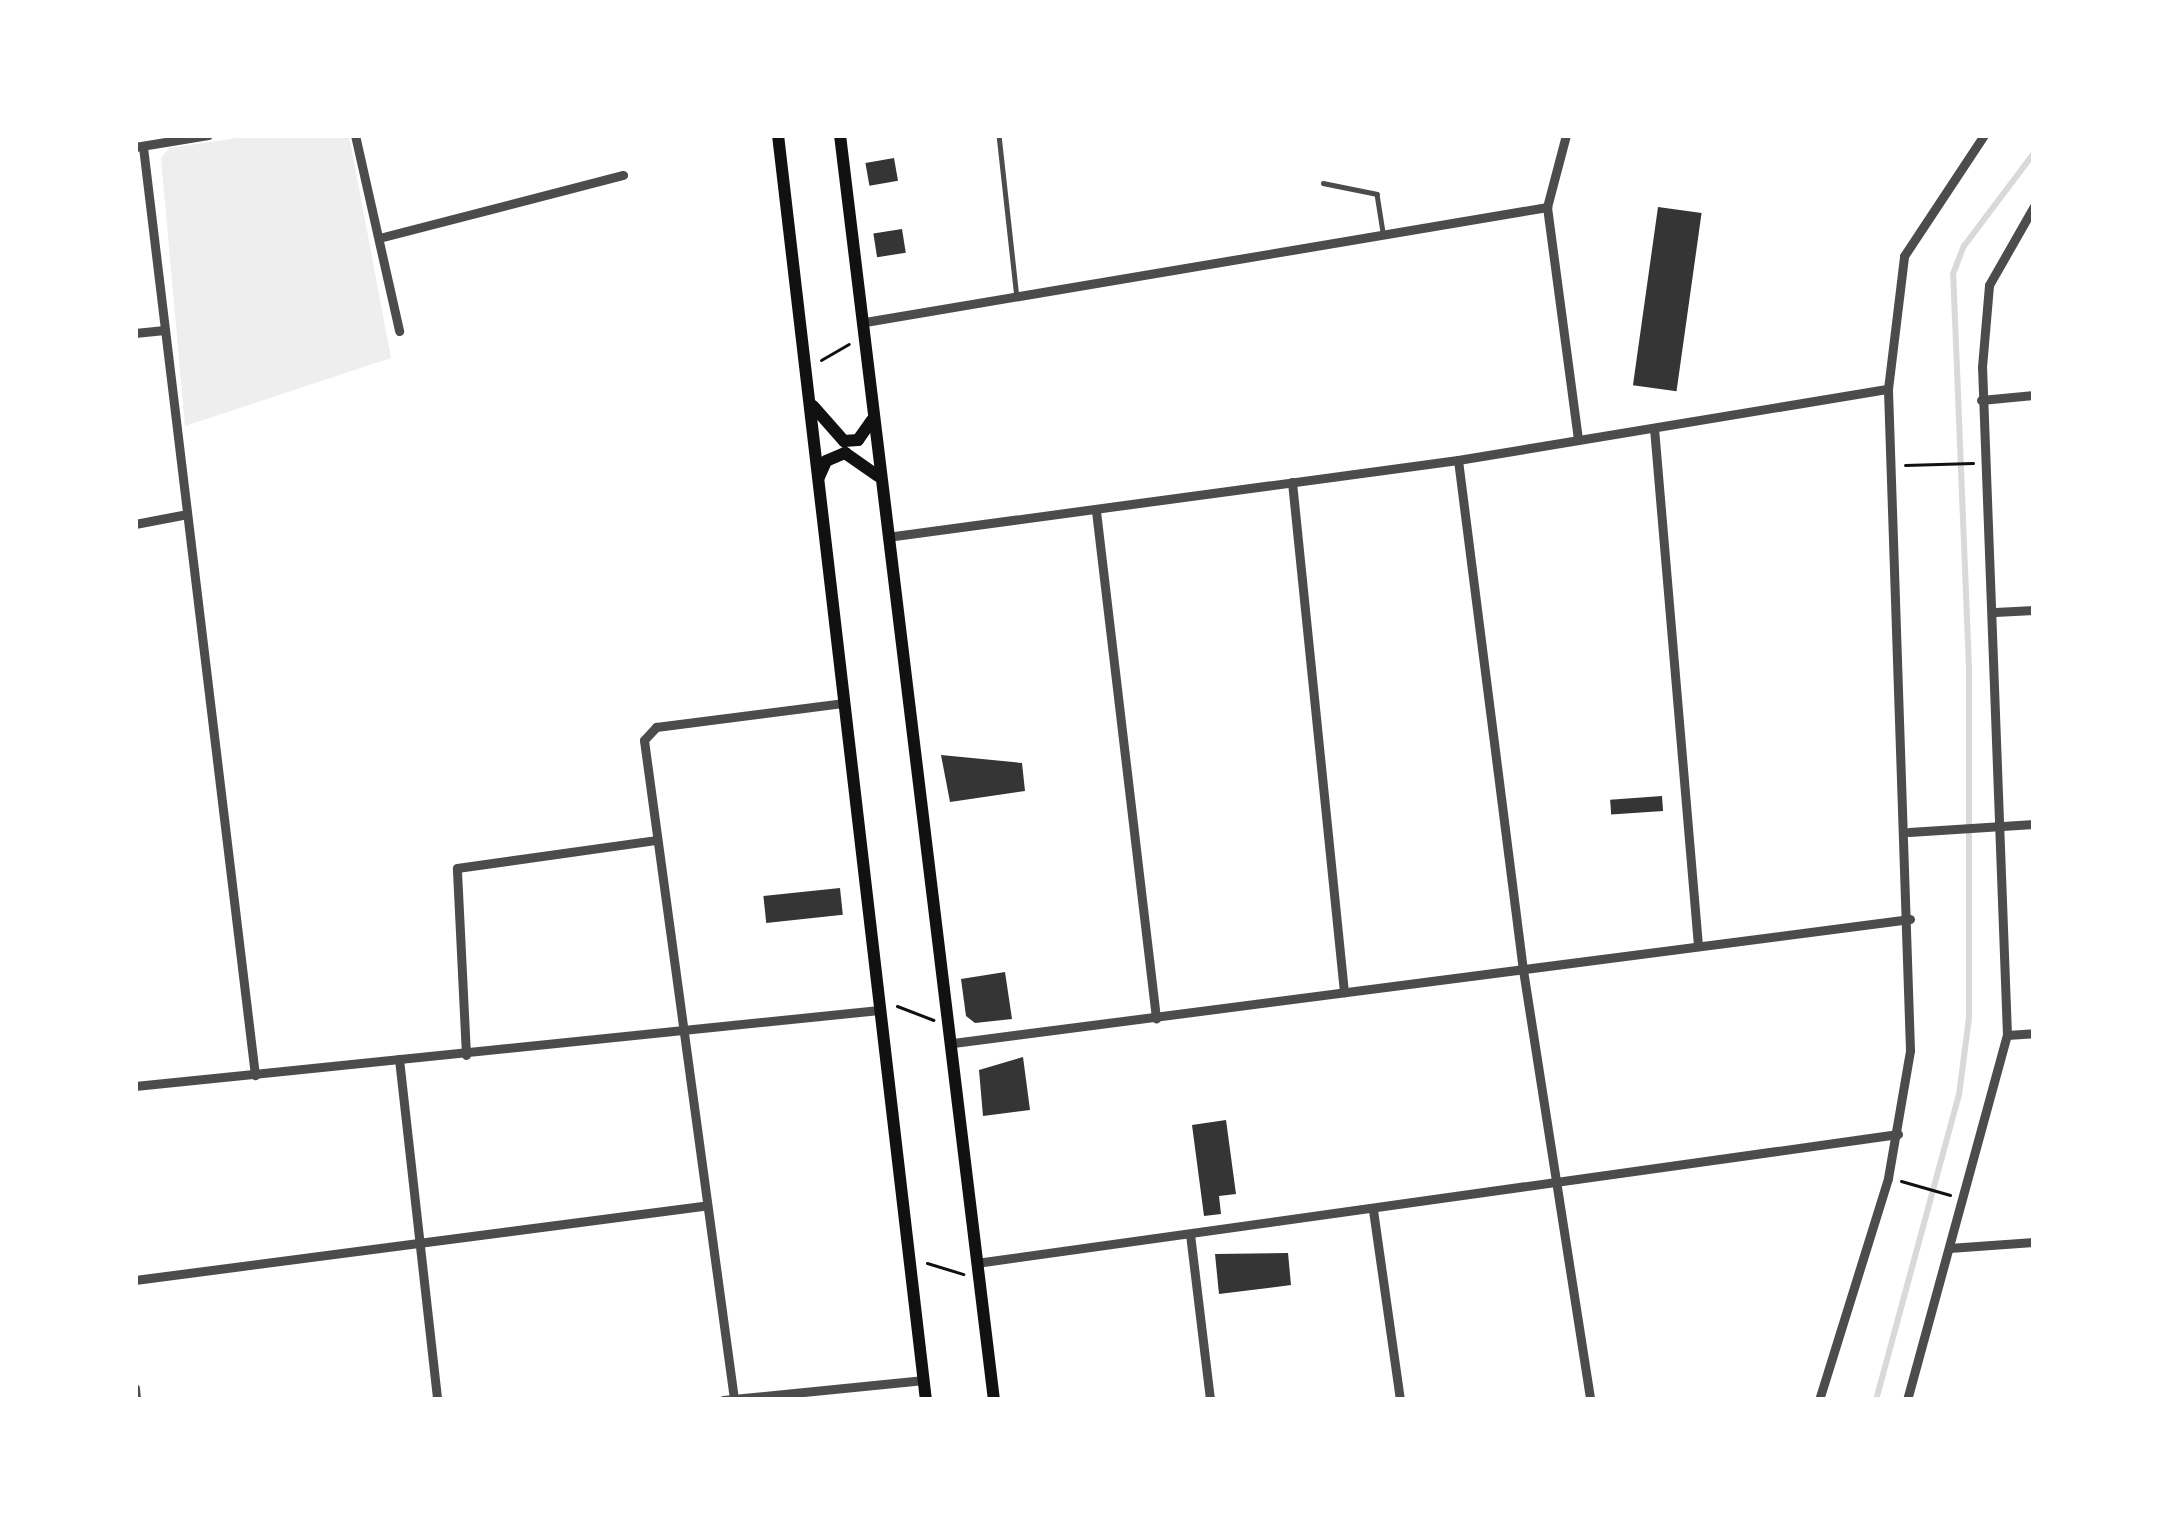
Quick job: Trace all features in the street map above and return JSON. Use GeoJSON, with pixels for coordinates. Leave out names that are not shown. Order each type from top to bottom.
{"type":"FeatureCollection","features":[{"type":"Feature","properties":{"kind":"main road"},"geometry":{"type":"LineString","coordinates":[[778,135],[926,1400]]}},
{"type":"Feature","properties":{"kind":"main road"},"geometry":{"type":"LineString","coordinates":[[840,135],[994,1400]]}},
{"type":"Feature","properties":{"kind":"main road"},"geometry":{"type":"LineString","coordinates":[[809,400],[844,441],[868,431],[875,411]]}},
{"type":"Feature","properties":{"kind":"main road"},"geometry":{"type":"LineString","coordinates":[[819,478],[826,461],[845,452],[879,477]]}},
{"type":"Feature","properties":{"kind":"street"},"geometry":{"type":"LineString","coordinates":[[208,135],[139,147],[254,1075]]}},
{"type":"Feature","properties":{"kind":"street"},"geometry":{"type":"LineString","coordinates":[[355,135],[383,237],[399,332]]}},
{"type":"Feature","properties":{"kind":"street"},"geometry":{"type":"LineString","coordinates":[[1567,135],[1547,207],[1578,439]]}},
{"type":"Feature","properties":{"kind":"street"},"geometry":{"type":"LineString","coordinates":[[1819,1400],[1898,1134],[1910,1050],[1909,832],[1888,388],[1904,256],[1984,135]]}},
{"type":"Feature","properties":{"kind":"street"},"geometry":{"type":"LineString","coordinates":[[383,237],[623,175]]}},
{"type":"Feature","properties":{"kind":"street"},"geometry":{"type":"LineString","coordinates":[[1907,1400],[2007,1035],[1996,828],[1995,612],[1981,400],[1990,285],[2034,206]]}},
{"type":"Feature","properties":{"kind":"street"},"geometry":{"type":"LineString","coordinates":[[865,328],[1547,207]]}},
{"type":"Feature","properties":{"kind":"street"},"geometry":{"type":"LineString","coordinates":[[135,333],[162,330]]}},
{"type":"Feature","properties":{"kind":"street"},"geometry":{"type":"LineString","coordinates":[[887,537],[1458,460],[1888,388]]}},
{"type":"Feature","properties":{"kind":"street"},"geometry":{"type":"LineString","coordinates":[[1981,400],[2034,395]]}},
{"type":"Feature","properties":{"kind":"street"},"geometry":{"type":"LineString","coordinates":[[1654,428],[1698,946]]}},
{"type":"Feature","properties":{"kind":"street"},"geometry":{"type":"LineString","coordinates":[[1458,460],[1523,970],[1590,1400]]}},
{"type":"Feature","properties":{"kind":"street"},"geometry":{"type":"LineString","coordinates":[[1292,482],[1345,992]]}},
{"type":"Feature","properties":{"kind":"street"},"geometry":{"type":"LineString","coordinates":[[1096,511],[1156,1018]]}},
{"type":"Feature","properties":{"kind":"street"},"geometry":{"type":"LineString","coordinates":[[135,524],[182,515]]}},
{"type":"Feature","properties":{"kind":"street"},"geometry":{"type":"LineString","coordinates":[[1995,612],[2034,610]]}},
{"type":"Feature","properties":{"kind":"street"},"geometry":{"type":"LineString","coordinates":[[734,1399],[702,1206],[657,840],[649,733],[844,703]]}},
{"type":"Feature","properties":{"kind":"street"},"geometry":{"type":"LineString","coordinates":[[1909,832],[2034,824]]}},
{"type":"Feature","properties":{"kind":"street"},"geometry":{"type":"LineString","coordinates":[[466,1055],[457,868],[657,840]]}},
{"type":"Feature","properties":{"kind":"street"},"geometry":{"type":"LineString","coordinates":[[953,1043],[1910,919]]}},
{"type":"Feature","properties":{"kind":"street"},"geometry":{"type":"LineString","coordinates":[[135,1086],[466,1055],[879,1004]]}},
{"type":"Feature","properties":{"kind":"street"},"geometry":{"type":"LineString","coordinates":[[2007,1035],[2034,1033]]}},
{"type":"Feature","properties":{"kind":"street"},"geometry":{"type":"LineString","coordinates":[[399,1059],[437,1400]]}},
{"type":"Feature","properties":{"kind":"street"},"geometry":{"type":"LineString","coordinates":[[975,1271],[1190,1234],[1898,1134]]}},
{"type":"Feature","properties":{"kind":"street"},"geometry":{"type":"LineString","coordinates":[[135,1280],[702,1206]]}},
{"type":"Feature","properties":{"kind":"street"},"geometry":{"type":"LineString","coordinates":[[1373,1210],[1400,1400]]}},
{"type":"Feature","properties":{"kind":"street"},"geometry":{"type":"LineString","coordinates":[[1190,1234],[1210,1400]]}},
{"type":"Feature","properties":{"kind":"street"},"geometry":{"type":"LineString","coordinates":[[1949,1248],[2034,1242]]}},
{"type":"Feature","properties":{"kind":"street"},"geometry":{"type":"LineString","coordinates":[[723,1400],[924,1379]]}},
{"type":"Feature","properties":{"kind":"street"},"geometry":{"type":"LineString","coordinates":[[135,1388],[136,1400]]}},
{"type":"Feature","properties":{"kind":"lane"},"geometry":{"type":"LineString","coordinates":[[999,135],[1017,298]]}},
{"type":"Feature","properties":{"kind":"lane"},"geometry":{"type":"LineString","coordinates":[[1323,183],[1377,194],[1384,238]]}},
{"type":"Feature","properties":{"kind":"path"},"geometry":{"type":"LineString","coordinates":[[806,369],[865,328]]}},
{"type":"Feature","properties":{"kind":"path"},"geometry":{"type":"LineString","coordinates":[[1892,465],[1975,463]]}},
{"type":"Feature","properties":{"kind":"path"},"geometry":{"type":"LineString","coordinates":[[879,1004],[951,1027]]}},
{"type":"Feature","properties":{"kind":"path"},"geometry":{"type":"LineString","coordinates":[[1899,1180],[1953,1196]]}},
{"type":"Feature","properties":{"kind":"path"},"geometry":{"type":"LineString","coordinates":[[909,1258],[975,1271]]}},
{"type":"Feature","properties":{"kind":"shaded area"},"geometry":{"type":"Polygon","coordinates":[[[257,135],[349,135],[391,358],[185,426],[161,158],[169,148],[257,135]]]}},
{"type":"Feature","properties":{"kind":"building"},"geometry":{"type":"Polygon","coordinates":[[[894,158],[898,181],[869,186],[865,163],[894,158]]]}},
{"type":"Feature","properties":{"kind":"building"},"geometry":{"type":"Polygon","coordinates":[[[1658,207],[1702,213],[1677,391],[1633,385],[1658,207]]]}},
{"type":"Feature","properties":{"kind":"building"},"geometry":{"type":"Polygon","coordinates":[[[902,229],[906,253],[877,257],[873,234],[902,229]]]}},
{"type":"Feature","properties":{"kind":"building"},"geometry":{"type":"Polygon","coordinates":[[[941,755],[1022,763],[1025,791],[950,802],[941,755]]]}},
{"type":"Feature","properties":{"kind":"building"},"geometry":{"type":"Polygon","coordinates":[[[1662,796],[1663,811],[1611,815],[1610,800],[1662,796]]]}},
{"type":"Feature","properties":{"kind":"building"},"geometry":{"type":"Polygon","coordinates":[[[840,888],[843,915],[766,923],[763,896],[840,888]]]}},
{"type":"Feature","properties":{"kind":"building"},"geometry":{"type":"Polygon","coordinates":[[[1005,972],[1012,1019],[975,1023],[966,1016],[961,979],[1005,972]]]}},
{"type":"Feature","properties":{"kind":"building"},"geometry":{"type":"Polygon","coordinates":[[[1023,1057],[1030,1110],[983,1116],[979,1070],[1023,1057]]]}},
{"type":"Feature","properties":{"kind":"building"},"geometry":{"type":"Polygon","coordinates":[[[1226,1120],[1236,1194],[1219,1196],[1221,1214],[1204,1216],[1192,1125],[1226,1120]]]}},
{"type":"Feature","properties":{"kind":"building"},"geometry":{"type":"Polygon","coordinates":[[[1288,1253],[1291,1285],[1219,1294],[1215,1254],[1288,1253]]]}},
{"type":"Feature","properties":{"kind":"waterway"},"geometry":{"type":"LineString","coordinates":[[1876,1400],[1959,1095],[1969,1018],[1969,668],[1953,274],[1964,246],[2034,153]]}}]}
